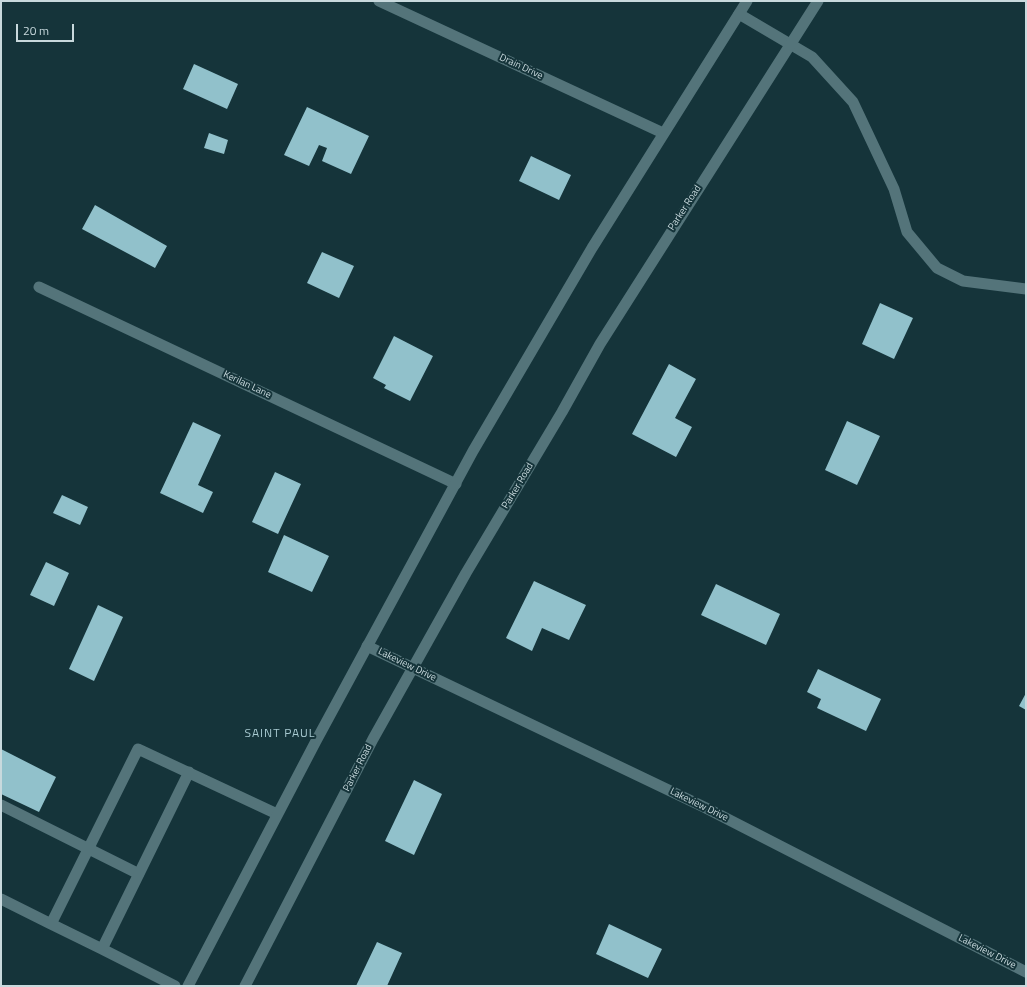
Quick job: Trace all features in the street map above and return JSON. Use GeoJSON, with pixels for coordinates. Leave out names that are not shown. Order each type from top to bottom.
{"type":"FeatureCollection","features":[{"type":"Feature","properties":{"kind":"main road","name":"Drain Drive"},"geometry":{"type":"LineString","coordinates":[[379,1],[663,133]]}},
{"type":"Feature","properties":{"kind":"main road"},"geometry":{"type":"LineString","coordinates":[[188,986],[277,814],[456,484],[592,248],[747,1]]}},
{"type":"Feature","properties":{"kind":"main road","name":"Parker Road"},"geometry":{"type":"LineString","coordinates":[[245,986],[373,739],[466,573],[562,412],[600,344],[818,1]]}},
{"type":"Feature","properties":{"kind":"main road"},"geometry":{"type":"LineString","coordinates":[[739,14],[812,57],[853,102],[894,189],[907,232],[937,268],[963,281],[1026,289]]}},
{"type":"Feature","properties":{"kind":"main road","name":"Kerilan Lane"},"geometry":{"type":"LineString","coordinates":[[39,287],[456,484]]}},
{"type":"Feature","properties":{"kind":"main road","name":"Lakeview Drive"},"geometry":{"type":"LineString","coordinates":[[367,646],[711,810],[1026,972]]}},
{"type":"Feature","properties":{"kind":"main road"},"geometry":{"type":"LineString","coordinates":[[50,924],[138,748],[277,814]]}},
{"type":"Feature","properties":{"kind":"main road"},"geometry":{"type":"LineString","coordinates":[[102,949],[189,772]]}},
{"type":"Feature","properties":{"kind":"main road"},"geometry":{"type":"LineString","coordinates":[[1,805],[139,874]]}},
{"type":"Feature","properties":{"kind":"main road"},"geometry":{"type":"LineString","coordinates":[[1,899],[175,986]]}},
{"type":"Feature","properties":{"kind":"building"},"geometry":{"type":"Polygon","coordinates":[[[194,64],[238,84],[227,109],[183,89],[194,64]]]}},
{"type":"Feature","properties":{"kind":"building"},"geometry":{"type":"Polygon","coordinates":[[[307,107],[369,136],[351,174],[322,161],[327,148],[319,145],[309,166],[284,155],[307,107]]]}},
{"type":"Feature","properties":{"kind":"building"},"geometry":{"type":"Polygon","coordinates":[[[209,133],[228,140],[224,154],[204,148],[209,133]]]}},
{"type":"Feature","properties":{"kind":"building"},"geometry":{"type":"Polygon","coordinates":[[[531,156],[571,175],[559,200],[519,181],[531,156]]]}},
{"type":"Feature","properties":{"kind":"building"},"geometry":{"type":"Polygon","coordinates":[[[95,205],[167,246],[155,268],[82,229],[95,205]]]}},
{"type":"Feature","properties":{"kind":"building"},"geometry":{"type":"Polygon","coordinates":[[[322,252],[354,266],[339,298],[307,283],[322,252]]]}},
{"type":"Feature","properties":{"kind":"building"},"geometry":{"type":"Polygon","coordinates":[[[880,303],[913,318],[894,359],[862,344],[880,303]]]}},
{"type":"Feature","properties":{"kind":"building"},"geometry":{"type":"Polygon","coordinates":[[[394,336],[433,356],[410,401],[384,388],[386,385],[373,378],[394,336]]]}},
{"type":"Feature","properties":{"kind":"building"},"geometry":{"type":"Polygon","coordinates":[[[669,364],[696,379],[675,418],[692,427],[676,457],[632,434],[669,364]]]}},
{"type":"Feature","properties":{"kind":"building"},"geometry":{"type":"Polygon","coordinates":[[[847,421],[880,436],[857,485],[825,470],[847,421]]]}},
{"type":"Feature","properties":{"kind":"building"},"geometry":{"type":"Polygon","coordinates":[[[193,422],[221,435],[198,485],[213,492],[203,513],[160,493],[193,422]]]}},
{"type":"Feature","properties":{"kind":"building"},"geometry":{"type":"Polygon","coordinates":[[[275,472],[301,484],[278,534],[252,522],[275,472]]]}},
{"type":"Feature","properties":{"kind":"building"},"geometry":{"type":"Polygon","coordinates":[[[62,495],[88,507],[80,525],[53,513],[62,495]]]}},
{"type":"Feature","properties":{"kind":"building"},"geometry":{"type":"Polygon","coordinates":[[[284,535],[329,556],[312,592],[268,572],[284,535]]]}},
{"type":"Feature","properties":{"kind":"building"},"geometry":{"type":"Polygon","coordinates":[[[46,562],[69,573],[54,606],[30,595],[46,562]]]}},
{"type":"Feature","properties":{"kind":"building"},"geometry":{"type":"Polygon","coordinates":[[[534,581],[586,605],[569,640],[542,628],[532,651],[506,638],[534,581]]]}},
{"type":"Feature","properties":{"kind":"building"},"geometry":{"type":"Polygon","coordinates":[[[716,584],[780,614],[766,645],[701,615],[716,584]]]}},
{"type":"Feature","properties":{"kind":"building"},"geometry":{"type":"Polygon","coordinates":[[[98,605],[123,617],[94,681],[69,669],[98,605]]]}},
{"type":"Feature","properties":{"kind":"building"},"geometry":{"type":"Polygon","coordinates":[[[818,669],[881,699],[866,731],[817,708],[821,699],[807,692],[818,669]]]}},
{"type":"Feature","properties":{"kind":"building"},"geometry":{"type":"Polygon","coordinates":[[[1026,693],[1026,710],[1019,706],[1026,693]]]}},
{"type":"Feature","properties":{"kind":"building"},"geometry":{"type":"Polygon","coordinates":[[[1,749],[56,777],[39,812],[1,794],[1,749]]]}},
{"type":"Feature","properties":{"kind":"building"},"geometry":{"type":"Polygon","coordinates":[[[414,780],[442,794],[414,855],[385,841],[414,780]]]}},
{"type":"Feature","properties":{"kind":"building"},"geometry":{"type":"Polygon","coordinates":[[[609,924],[662,949],[648,978],[596,954],[609,924]]]}},
{"type":"Feature","properties":{"kind":"building"},"geometry":{"type":"Polygon","coordinates":[[[377,942],[402,953],[387,986],[356,986],[377,942]]]}},
{"type":"Feature","properties":{"kind":"district","name":"SAINT PAUL"},"geometry":{"type":"Point","coordinates":[280,734]}}]}
